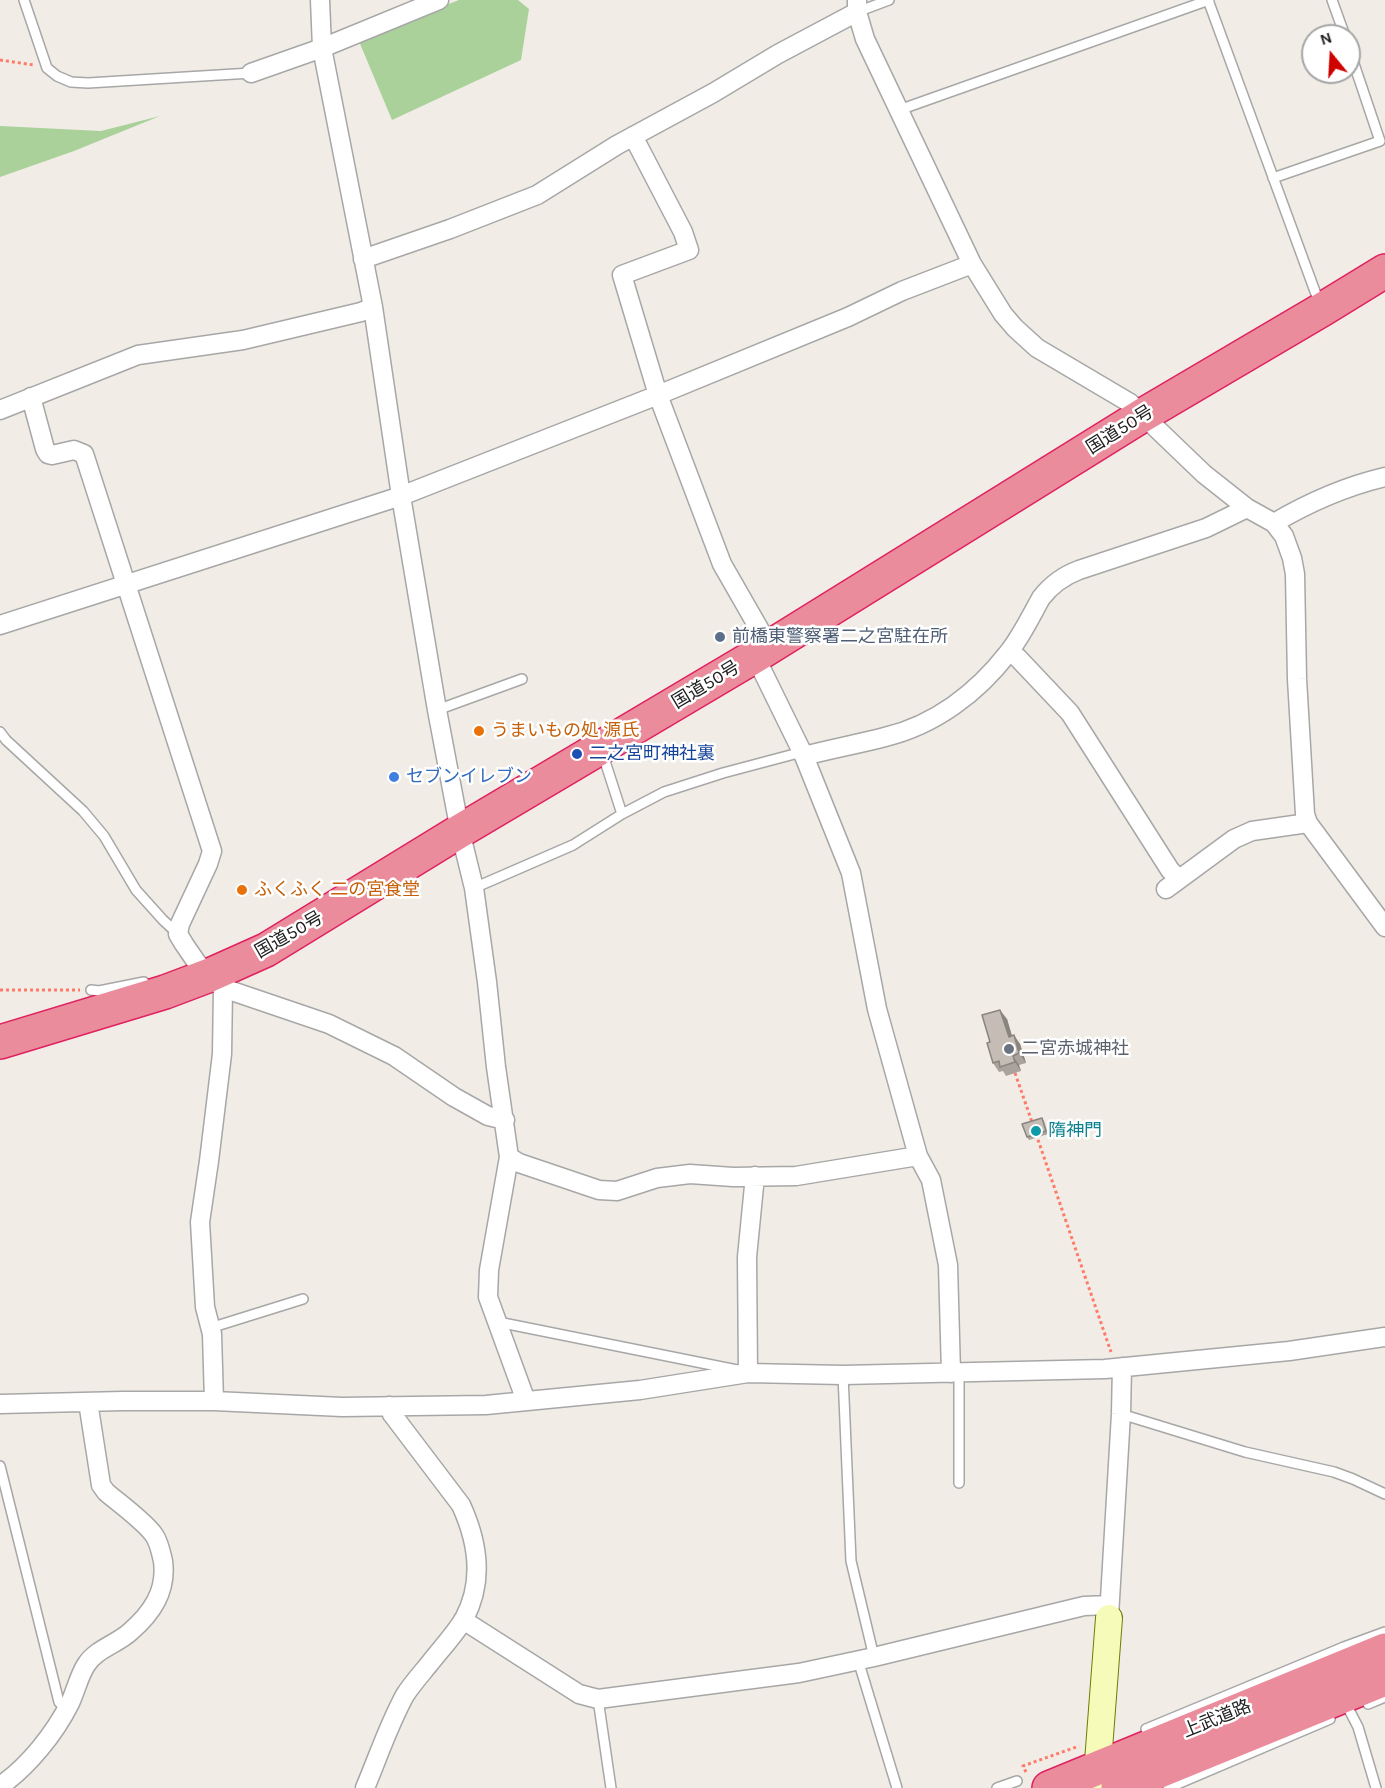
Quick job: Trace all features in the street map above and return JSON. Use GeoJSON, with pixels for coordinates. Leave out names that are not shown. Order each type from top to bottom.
{"type":"FeatureCollection","features":[{"type":"Feature","properties":{"kind":"highway","name":"国道50号"},"geometry":{"type":"LineString","coordinates":[[0,1042],[160,985],[217,982],[460,831],[762,651],[1143,415],[1385,271]]}},
{"type":"Feature","properties":{"kind":"highway","name":"上武道路"},"geometry":{"type":"LineString","coordinates":[[1097,1773],[1346,1656],[1385,1650]]}},
{"type":"Feature","properties":{"kind":"highway","name":"上武道路"},"geometry":{"type":"LineString","coordinates":[[1049,1788],[1346,1704],[1385,1679]]}},
{"type":"Feature","properties":{"kind":"street"},"geometry":{"type":"LineString","coordinates":[[320,0],[322,48],[373,307],[401,496],[437,710],[460,831],[474,888],[509,1157],[489,1270],[488,1297],[526,1401]]}},
{"type":"Feature","properties":{"kind":"street"},"geometry":{"type":"LineString","coordinates":[[251,73],[322,48],[439,0]]}},
{"type":"Feature","properties":{"kind":"street"},"geometry":{"type":"LineString","coordinates":[[363,258],[450,229],[537,195],[633,136],[722,87],[857,6],[865,39],[972,264],[1003,314],[1037,348],[1130,403],[1204,474],[1246,508],[1274,523],[1284,536],[1295,574],[1297,679],[1305,814],[1308,824],[1385,927]]}},
{"type":"Feature","properties":{"kind":"street"},"geometry":{"type":"LineString","coordinates":[[633,136],[683,232],[688,250],[622,275],[658,395],[722,564],[762,651],[851,873],[877,1009],[918,1156],[931,1180],[948,1265],[955,1373]]}},
{"type":"Feature","properties":{"kind":"street"},"geometry":{"type":"LineString","coordinates":[[0,626],[401,496],[658,395],[848,317],[902,291],[972,264]]}},
{"type":"Feature","properties":{"kind":"street"},"geometry":{"type":"LineString","coordinates":[[0,410],[138,356],[243,340],[361,312],[373,307]]}},
{"type":"Feature","properties":{"kind":"street"},"geometry":{"type":"LineString","coordinates":[[31,397],[48,454],[74,450],[84,454],[212,851],[180,924],[178,934],[197,963],[217,982],[329,1024],[394,1056],[454,1097],[488,1116],[505,1120]]}},
{"type":"Feature","properties":{"kind":"street"},"geometry":{"type":"LineString","coordinates":[[1274,523],[1288,514],[1359,483],[1385,477]]}},
{"type":"Feature","properties":{"kind":"street"},"geometry":{"type":"LineString","coordinates":[[803,754],[887,737],[945,712],[974,690],[1010,652],[1041,598],[1056,582],[1070,573],[1206,528],[1246,508]]}},
{"type":"Feature","properties":{"kind":"street"},"geometry":{"type":"LineString","coordinates":[[1010,652],[1070,713],[1170,870],[1172,884],[1234,839],[1252,831],[1308,824]]}},
{"type":"Feature","properties":{"kind":"street"},"geometry":{"type":"LineString","coordinates":[[214,1401],[200,1222],[222,1054],[217,982]]}},
{"type":"Feature","properties":{"kind":"street"},"geometry":{"type":"LineString","coordinates":[[509,1157],[519,1163],[599,1190],[617,1191],[657,1178],[690,1174],[796,1176],[918,1156]]}},
{"type":"Feature","properties":{"kind":"street"},"geometry":{"type":"LineString","coordinates":[[748,1373],[747,1257],[755,1176]]}},
{"type":"Feature","properties":{"kind":"street"},"geometry":{"type":"LineString","coordinates":[[0,1404],[214,1401],[342,1407],[486,1406],[640,1390],[748,1373],[843,1375],[955,1373],[1289,1351],[1385,1337]]}},
{"type":"Feature","properties":{"kind":"street"},"geometry":{"type":"LineString","coordinates":[[1097,1773],[1121,1414],[1117,1361]]}},
{"type":"Feature","properties":{"kind":"street"},"geometry":{"type":"LineString","coordinates":[[0,1786],[23,1768],[42,1745],[66,1709],[87,1663],[104,1648],[129,1633],[151,1608],[163,1587],[162,1556],[153,1535],[101,1485],[87,1402]]}},
{"type":"Feature","properties":{"kind":"street"},"geometry":{"type":"LineString","coordinates":[[365,1788],[406,1694],[463,1620],[477,1583],[476,1551],[468,1519],[461,1505],[392,1414],[389,1406]]}},
{"type":"Feature","properties":{"kind":"street"},"geometry":{"type":"LineString","coordinates":[[463,1620],[579,1694],[598,1699],[799,1673],[1084,1606],[1109,1611]]}},
{"type":"Feature","properties":{"kind":"lane"},"geometry":{"type":"LineString","coordinates":[[24,0],[47,68],[57,76],[71,82],[88,83],[251,73]]}},
{"type":"Feature","properties":{"kind":"lane"},"geometry":{"type":"LineString","coordinates":[[857,6],[889,0]]}},
{"type":"Feature","properties":{"kind":"lane"},"geometry":{"type":"LineString","coordinates":[[899,110],[1208,0],[1316,297],[1323,309]]}},
{"type":"Feature","properties":{"kind":"lane"},"geometry":{"type":"LineString","coordinates":[[1332,0],[1341,24]]}},
{"type":"Feature","properties":{"kind":"lane"},"geometry":{"type":"LineString","coordinates":[[1273,178],[1380,141],[1361,84]]}},
{"type":"Feature","properties":{"kind":"lane"},"geometry":{"type":"LineString","coordinates":[[437,710],[522,679]]}},
{"type":"Feature","properties":{"kind":"lane"},"geometry":{"type":"LineString","coordinates":[[0,732],[82,811],[104,837],[136,890],[178,934]]}},
{"type":"Feature","properties":{"kind":"lane"},"geometry":{"type":"LineString","coordinates":[[601,747],[622,814]]}},
{"type":"Feature","properties":{"kind":"lane"},"geometry":{"type":"LineString","coordinates":[[474,888],[573,845],[622,814],[664,792],[723,772],[803,754]]}},
{"type":"Feature","properties":{"kind":"lane"},"geometry":{"type":"LineString","coordinates":[[91,990],[160,985]]}},
{"type":"Feature","properties":{"kind":"lane"},"geometry":{"type":"LineString","coordinates":[[210,1328],[303,1299]]}},
{"type":"Feature","properties":{"kind":"lane"},"geometry":{"type":"LineString","coordinates":[[498,1322],[748,1373]]}},
{"type":"Feature","properties":{"kind":"lane"},"geometry":{"type":"LineString","coordinates":[[955,1373],[959,1484]]}},
{"type":"Feature","properties":{"kind":"lane"},"geometry":{"type":"LineString","coordinates":[[843,1375],[851,1561],[866,1658],[897,1788]]}},
{"type":"Feature","properties":{"kind":"lane"},"geometry":{"type":"LineString","coordinates":[[1121,1414],[1245,1452],[1334,1472],[1385,1494]]}},
{"type":"Feature","properties":{"kind":"lane"},"geometry":{"type":"LineString","coordinates":[[0,1466],[59,1702],[66,1709]]}},
{"type":"Feature","properties":{"kind":"lane"},"geometry":{"type":"LineString","coordinates":[[1146,1729],[1346,1656],[1385,1632]]}},
{"type":"Feature","properties":{"kind":"lane"},"geometry":{"type":"LineString","coordinates":[[1168,1788],[1346,1704],[1385,1697]]}},
{"type":"Feature","properties":{"kind":"lane"},"geometry":{"type":"LineString","coordinates":[[598,1699],[611,1788]]}},
{"type":"Feature","properties":{"kind":"lane"},"geometry":{"type":"LineString","coordinates":[[1346,1704],[1358,1727],[1376,1788]]}},
{"type":"Feature","properties":{"kind":"lane"},"geometry":{"type":"LineString","coordinates":[[997,1788],[1017,1781]]}},
{"type":"Feature","properties":{"kind":"path"},"geometry":{"type":"LineString","coordinates":[[0,60],[47,68]]}},
{"type":"Feature","properties":{"kind":"path"},"geometry":{"type":"LineString","coordinates":[[0,990],[91,990]]}},
{"type":"Feature","properties":{"kind":"path"},"geometry":{"type":"LineString","coordinates":[[1015,1073],[1117,1361]]}},
{"type":"Feature","properties":{"kind":"path"},"geometry":{"type":"LineString","coordinates":[[1023,1766],[1097,1773]]}},
{"type":"Feature","properties":{"kind":"green space"},"geometry":{"type":"Polygon","coordinates":[[[459,0],[518,0],[529,9],[521,60],[392,120],[358,39],[459,0]]]}},
{"type":"Feature","properties":{"kind":"green space"},"geometry":{"type":"Polygon","coordinates":[[[160,116],[74,151],[0,177],[0,126],[101,131],[160,116]]]}},
{"type":"Feature","properties":{"kind":"building","name":"二宮赤城神社"},"geometry":{"type":"Polygon","coordinates":[[[1000,1010],[1009,1037],[1014,1035],[1019,1053],[1013,1056],[1015,1062],[1000,1067],[999,1061],[993,1063],[982,1015],[1000,1010]]]}},
{"type":"Feature","properties":{"kind":"building","name":"隋神門"},"geometry":{"type":"Polygon","coordinates":[[[1042,1118],[1046,1131],[1027,1137],[1022,1124],[1042,1118]]]}},
{"type":"Feature","properties":{"kind":"place","name":"前橋東警察署二之宮駐在所"},"geometry":{"type":"Point","coordinates":[720,637]}},
{"type":"Feature","properties":{"kind":"place","name":"うまいもの処 源氏"},"geometry":{"type":"Point","coordinates":[479,731]}},
{"type":"Feature","properties":{"kind":"place","name":"二之宮町神社裏"},"geometry":{"type":"Point","coordinates":[577,754]}},
{"type":"Feature","properties":{"kind":"place","name":"セブンイレブン"},"geometry":{"type":"Point","coordinates":[394,777]}},
{"type":"Feature","properties":{"kind":"place","name":"ふくふく 二の宮食堂"},"geometry":{"type":"Point","coordinates":[242,890]}},
{"type":"Feature","properties":{"kind":"place","name":"二宮赤城神社"},"geometry":{"type":"Point","coordinates":[1009,1049]}},
{"type":"Feature","properties":{"kind":"place","name":"隋神門"},"geometry":{"type":"Point","coordinates":[1036,1131]}}]}
